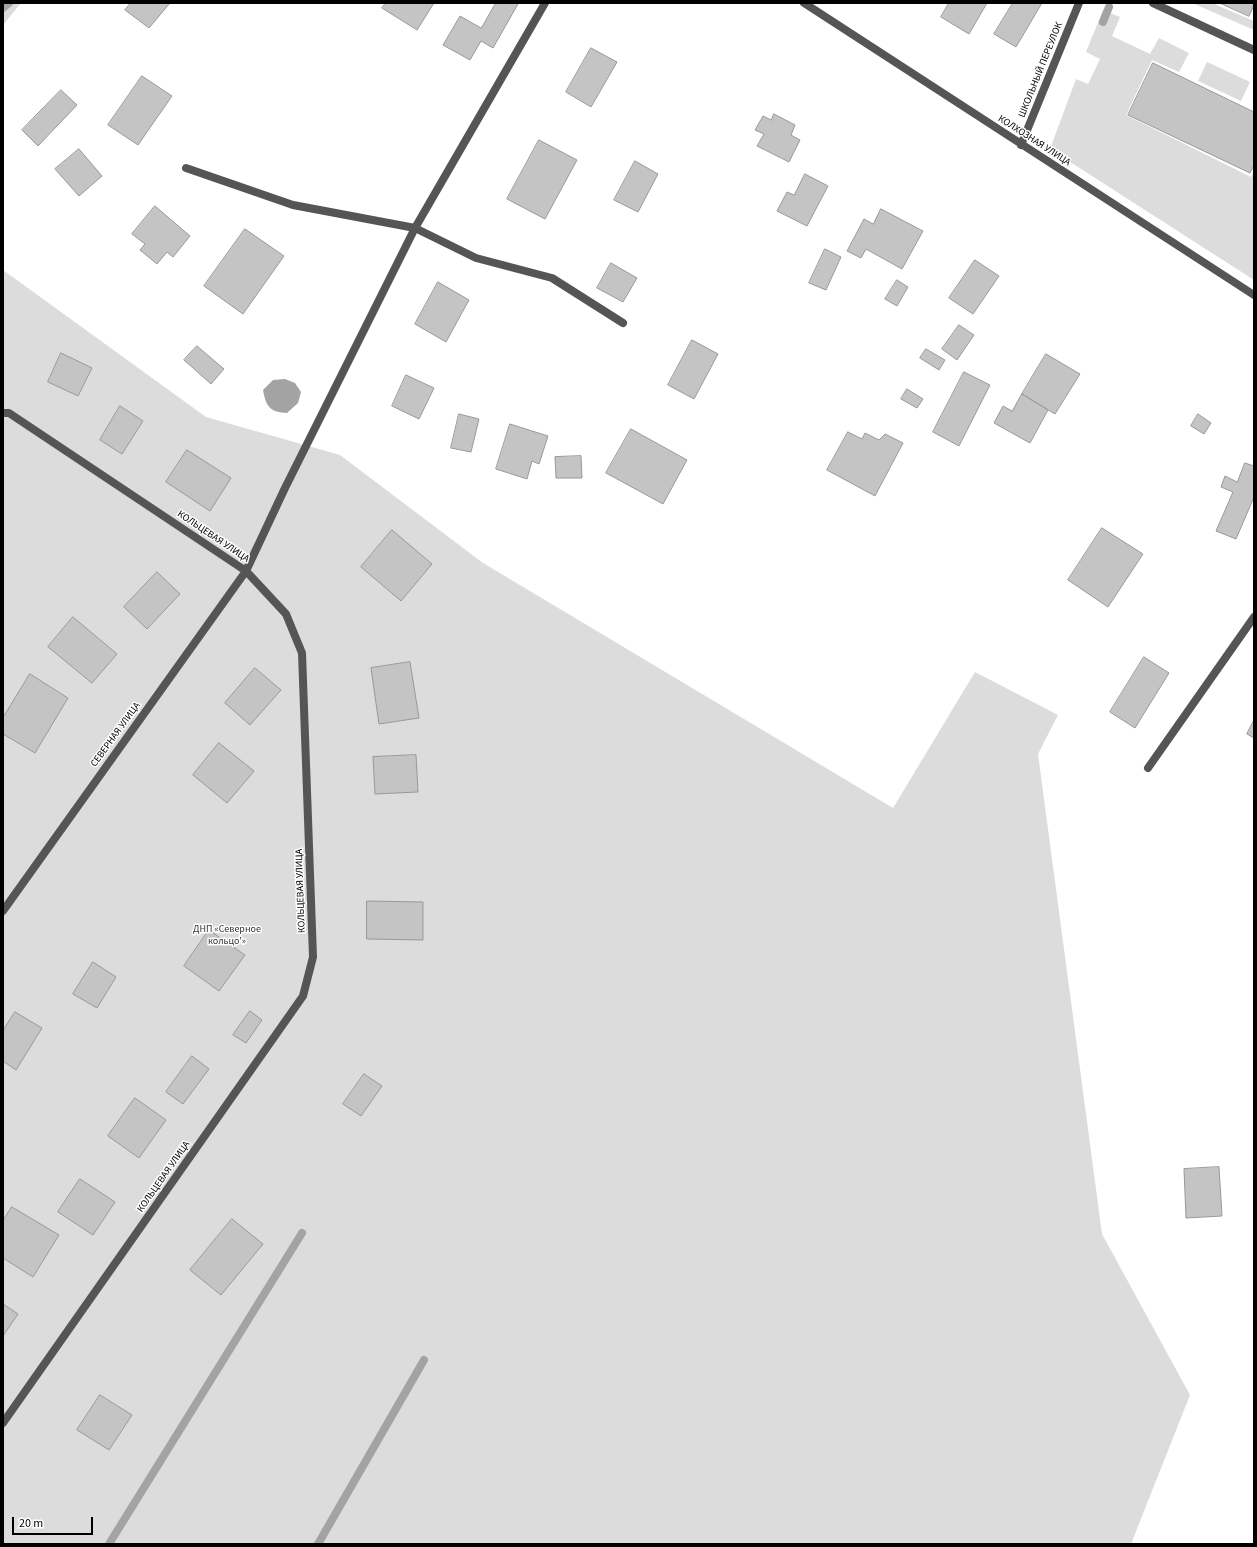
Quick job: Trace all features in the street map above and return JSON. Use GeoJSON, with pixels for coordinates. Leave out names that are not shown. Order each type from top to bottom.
{"type":"FeatureCollection","features":[{"type":"Feature","properties":{"kind":"street","name":"СЕВЕРНАЯ УЛИЦА"},"geometry":{"type":"LineString","coordinates":[[3,911],[246,571],[288,481],[415,228],[544,3]]}},
{"type":"Feature","properties":{"kind":"street","name":"КОЛХОЗНАЯ УЛИЦА"},"geometry":{"type":"LineString","coordinates":[[804,3],[1254,295]]}},
{"type":"Feature","properties":{"kind":"street","name":"ШКОЛЬНЫЙ ПЕРЕУЛОК"},"geometry":{"type":"LineString","coordinates":[[1021,145],[1079,3]]}},
{"type":"Feature","properties":{"kind":"street"},"geometry":{"type":"LineString","coordinates":[[1153,3],[1254,50]]}},
{"type":"Feature","properties":{"kind":"street"},"geometry":{"type":"LineString","coordinates":[[186,168],[293,205],[415,228],[476,258],[552,278],[623,323]]}},
{"type":"Feature","properties":{"kind":"street","name":"КОЛЬЦЕВАЯ УЛИЦА"},"geometry":{"type":"LineString","coordinates":[[3,413],[9,413],[246,571],[286,614],[302,653],[313,957],[304,996],[3,1423]]}},
{"type":"Feature","properties":{"kind":"street"},"geometry":{"type":"LineString","coordinates":[[1148,768],[1254,617]]}},
{"type":"Feature","properties":{"kind":"green space"},"geometry":{"type":"Polygon","coordinates":[[[3,3],[21,3],[3,25],[3,3]]]}},
{"type":"Feature","properties":{"kind":"green space"},"geometry":{"type":"Polygon","coordinates":[[[1192,3],[1212,3],[1254,21],[1254,30],[1192,3]]]}},
{"type":"Feature","properties":{"kind":"green space"},"geometry":{"type":"Polygon","coordinates":[[[1103,10],[1120,17],[1112,36],[1150,54],[1159,38],[1189,53],[1179,72],[1152,60],[1126,115],[1251,177],[1254,170],[1254,280],[1050,149],[1076,79],[1088,84],[1100,59],[1086,52],[1103,10]]]}},
{"type":"Feature","properties":{"kind":"green space"},"geometry":{"type":"Polygon","coordinates":[[[1207,62],[1250,82],[1241,101],[1198,81],[1207,62]]]}},
{"type":"Feature","properties":{"kind":"green space","name":"ДНП «Северное кольцо'»"},"geometry":{"type":"Polygon","coordinates":[[[3,270],[206,417],[340,455],[483,563],[893,808],[975,672],[1058,715],[1038,754],[1102,1234],[1190,1395],[1131,1544],[3,1544],[3,270]]]}},
{"type":"Feature","properties":{"kind":"shaded area"},"geometry":{"type":"Polygon","coordinates":[[[285,379],[295,383],[301,392],[298,403],[287,413],[270,408],[267,404],[263,390],[273,380],[285,379]]]}},
{"type":"Feature","properties":{"kind":"building"},"geometry":{"type":"Polygon","coordinates":[[[131,3],[170,3],[149,28],[125,10],[131,3]]]}},
{"type":"Feature","properties":{"kind":"building"},"geometry":{"type":"Polygon","coordinates":[[[386,3],[434,3],[417,30],[382,8],[386,3]]]}},
{"type":"Feature","properties":{"kind":"building"},"geometry":{"type":"Polygon","coordinates":[[[496,3],[518,4],[493,48],[481,41],[470,60],[443,45],[460,16],[481,28],[496,3]]]}},
{"type":"Feature","properties":{"kind":"building"},"geometry":{"type":"Polygon","coordinates":[[[949,3],[987,3],[969,34],[941,17],[949,3]]]}},
{"type":"Feature","properties":{"kind":"building"},"geometry":{"type":"Polygon","coordinates":[[[1013,3],[1042,3],[1016,47],[994,34],[1013,3]]]}},
{"type":"Feature","properties":{"kind":"building"},"geometry":{"type":"Polygon","coordinates":[[[1220,3],[1254,3],[1254,5],[1249,16],[1220,3]]]}},
{"type":"Feature","properties":{"kind":"building"},"geometry":{"type":"Polygon","coordinates":[[[591,48],[617,62],[591,107],[566,92],[591,48]]]}},
{"type":"Feature","properties":{"kind":"building"},"geometry":{"type":"Polygon","coordinates":[[[1153,63],[1254,112],[1254,165],[1250,173],[1128,115],[1153,63]]]}},
{"type":"Feature","properties":{"kind":"building"},"geometry":{"type":"Polygon","coordinates":[[[142,76],[172,96],[138,145],[108,125],[142,76]]]}},
{"type":"Feature","properties":{"kind":"building"},"geometry":{"type":"Polygon","coordinates":[[[61,90],[77,105],[38,146],[22,130],[61,90]]]}},
{"type":"Feature","properties":{"kind":"building"},"geometry":{"type":"Polygon","coordinates":[[[774,114],[795,125],[791,135],[800,140],[789,162],[757,146],[764,134],[755,130],[763,116],[771,120],[774,114]]]}},
{"type":"Feature","properties":{"kind":"building"},"geometry":{"type":"Polygon","coordinates":[[[539,140],[577,160],[545,219],[507,199],[539,140]]]}},
{"type":"Feature","properties":{"kind":"building"},"geometry":{"type":"Polygon","coordinates":[[[79,149],[102,176],[79,196],[55,169],[79,149]]]}},
{"type":"Feature","properties":{"kind":"building"},"geometry":{"type":"Polygon","coordinates":[[[635,161],[658,174],[638,212],[614,200],[635,161]]]}},
{"type":"Feature","properties":{"kind":"building"},"geometry":{"type":"Polygon","coordinates":[[[805,174],[828,186],[807,226],[777,211],[787,192],[794,195],[805,174]]]}},
{"type":"Feature","properties":{"kind":"building"},"geometry":{"type":"Polygon","coordinates":[[[155,206],[190,236],[173,257],[167,252],[157,264],[140,250],[145,244],[132,234],[155,206]]]}},
{"type":"Feature","properties":{"kind":"building"},"geometry":{"type":"Polygon","coordinates":[[[881,209],[923,231],[902,269],[866,249],[861,258],[847,251],[864,219],[873,224],[881,209]]]}},
{"type":"Feature","properties":{"kind":"building"},"geometry":{"type":"Polygon","coordinates":[[[245,229],[284,256],[243,314],[204,286],[245,229]]]}},
{"type":"Feature","properties":{"kind":"building"},"geometry":{"type":"Polygon","coordinates":[[[825,249],[841,257],[826,290],[809,283],[825,249]]]}},
{"type":"Feature","properties":{"kind":"building"},"geometry":{"type":"Polygon","coordinates":[[[975,260],[999,276],[973,314],[949,298],[975,260]]]}},
{"type":"Feature","properties":{"kind":"building"},"geometry":{"type":"Polygon","coordinates":[[[611,263],[637,278],[623,302],[597,288],[611,263]]]}},
{"type":"Feature","properties":{"kind":"building"},"geometry":{"type":"Polygon","coordinates":[[[897,280],[908,287],[897,306],[885,299],[897,280]]]}},
{"type":"Feature","properties":{"kind":"building"},"geometry":{"type":"Polygon","coordinates":[[[438,282],[469,300],[446,342],[415,324],[438,282]]]}},
{"type":"Feature","properties":{"kind":"building"},"geometry":{"type":"Polygon","coordinates":[[[959,325],[974,335],[957,360],[942,349],[959,325]]]}},
{"type":"Feature","properties":{"kind":"building"},"geometry":{"type":"Polygon","coordinates":[[[692,340],[718,354],[694,399],[668,385],[692,340]]]}},
{"type":"Feature","properties":{"kind":"building"},"geometry":{"type":"Polygon","coordinates":[[[197,346],[224,369],[211,384],[184,360],[197,346]]]}},
{"type":"Feature","properties":{"kind":"building"},"geometry":{"type":"Polygon","coordinates":[[[926,349],[945,360],[939,370],[920,358],[926,349]]]}},
{"type":"Feature","properties":{"kind":"building"},"geometry":{"type":"Polygon","coordinates":[[[61,353],[92,368],[78,396],[48,382],[61,353]]]}},
{"type":"Feature","properties":{"kind":"building"},"geometry":{"type":"Polygon","coordinates":[[[1046,354],[1080,374],[1055,414],[1022,394],[1046,354]]]}},
{"type":"Feature","properties":{"kind":"building"},"geometry":{"type":"Polygon","coordinates":[[[964,372],[990,385],[959,446],[933,432],[964,372]]]}},
{"type":"Feature","properties":{"kind":"building"},"geometry":{"type":"Polygon","coordinates":[[[406,375],[434,388],[419,419],[392,406],[406,375]]]}},
{"type":"Feature","properties":{"kind":"building"},"geometry":{"type":"Polygon","coordinates":[[[907,389],[923,399],[917,408],[901,399],[907,389]]]}},
{"type":"Feature","properties":{"kind":"building"},"geometry":{"type":"Polygon","coordinates":[[[1022,394],[1048,410],[1030,443],[994,423],[1003,406],[1012,411],[1022,394]]]}},
{"type":"Feature","properties":{"kind":"building"},"geometry":{"type":"Polygon","coordinates":[[[120,406],[143,421],[122,454],[100,440],[120,406]]]}},
{"type":"Feature","properties":{"kind":"building"},"geometry":{"type":"Polygon","coordinates":[[[459,414],[479,419],[471,452],[451,448],[459,414]]]}},
{"type":"Feature","properties":{"kind":"building"},"geometry":{"type":"Polygon","coordinates":[[[1198,414],[1211,423],[1204,434],[1191,426],[1198,414]]]}},
{"type":"Feature","properties":{"kind":"building"},"geometry":{"type":"Polygon","coordinates":[[[510,424],[548,436],[539,464],[532,461],[527,479],[496,469],[510,424]]]}},
{"type":"Feature","properties":{"kind":"building"},"geometry":{"type":"Polygon","coordinates":[[[631,429],[687,460],[663,504],[606,473],[631,429]]]}},
{"type":"Feature","properties":{"kind":"building"},"geometry":{"type":"Polygon","coordinates":[[[848,432],[862,439],[865,433],[879,440],[885,434],[903,443],[875,496],[827,470],[848,432]]]}},
{"type":"Feature","properties":{"kind":"building"},"geometry":{"type":"Polygon","coordinates":[[[187,450],[231,478],[210,511],[166,482],[187,450]]]}},
{"type":"Feature","properties":{"kind":"building"},"geometry":{"type":"Polygon","coordinates":[[[581,456],[582,478],[556,478],[555,457],[581,456]]]}},
{"type":"Feature","properties":{"kind":"building"},"geometry":{"type":"Polygon","coordinates":[[[1245,463],[1254,466],[1254,497],[1236,539],[1216,531],[1233,492],[1221,487],[1225,476],[1237,482],[1245,463]]]}},
{"type":"Feature","properties":{"kind":"building"},"geometry":{"type":"Polygon","coordinates":[[[1102,528],[1143,554],[1108,607],[1068,580],[1102,528]]]}},
{"type":"Feature","properties":{"kind":"building"},"geometry":{"type":"Polygon","coordinates":[[[392,530],[432,564],[401,601],[361,567],[392,530]]]}},
{"type":"Feature","properties":{"kind":"building"},"geometry":{"type":"Polygon","coordinates":[[[157,572],[180,594],[147,629],[124,607],[157,572]]]}},
{"type":"Feature","properties":{"kind":"building"},"geometry":{"type":"Polygon","coordinates":[[[73,617],[117,654],[92,683],[48,647],[73,617]]]}},
{"type":"Feature","properties":{"kind":"building"},"geometry":{"type":"Polygon","coordinates":[[[1144,657],[1169,673],[1135,728],[1110,712],[1144,657]]]}},
{"type":"Feature","properties":{"kind":"building"},"geometry":{"type":"Polygon","coordinates":[[[410,662],[419,718],[379,724],[371,668],[410,662]]]}},
{"type":"Feature","properties":{"kind":"building"},"geometry":{"type":"Polygon","coordinates":[[[255,668],[281,690],[250,725],[225,703],[255,668]]]}},
{"type":"Feature","properties":{"kind":"building"},"geometry":{"type":"Polygon","coordinates":[[[30,674],[68,698],[35,753],[3,734],[3,718],[30,674]]]}},
{"type":"Feature","properties":{"kind":"building"},"geometry":{"type":"Polygon","coordinates":[[[1254,720],[1254,738],[1247,734],[1254,720]]]}},
{"type":"Feature","properties":{"kind":"building"},"geometry":{"type":"Polygon","coordinates":[[[219,743],[254,771],[227,803],[193,775],[219,743]]]}},
{"type":"Feature","properties":{"kind":"building"},"geometry":{"type":"Polygon","coordinates":[[[416,755],[418,792],[375,794],[373,757],[416,755]]]}},
{"type":"Feature","properties":{"kind":"building"},"geometry":{"type":"Polygon","coordinates":[[[367,901],[423,902],[423,940],[367,939],[367,901]]]}},
{"type":"Feature","properties":{"kind":"building"},"geometry":{"type":"Polygon","coordinates":[[[209,930],[245,955],[219,991],[184,966],[209,930]]]}},
{"type":"Feature","properties":{"kind":"building"},"geometry":{"type":"Polygon","coordinates":[[[93,962],[116,977],[97,1008],[73,994],[93,962]]]}},
{"type":"Feature","properties":{"kind":"building"},"geometry":{"type":"Polygon","coordinates":[[[250,1011],[262,1020],[246,1043],[233,1035],[250,1011]]]}},
{"type":"Feature","properties":{"kind":"building"},"geometry":{"type":"Polygon","coordinates":[[[15,1012],[42,1028],[16,1070],[3,1061],[3,1031],[15,1012]]]}},
{"type":"Feature","properties":{"kind":"building"},"geometry":{"type":"Polygon","coordinates":[[[192,1056],[209,1069],[183,1104],[166,1092],[192,1056]]]}},
{"type":"Feature","properties":{"kind":"building"},"geometry":{"type":"Polygon","coordinates":[[[364,1074],[382,1086],[361,1116],[343,1104],[364,1074]]]}},
{"type":"Feature","properties":{"kind":"building"},"geometry":{"type":"Polygon","coordinates":[[[135,1098],[166,1120],[139,1158],[108,1136],[135,1098]]]}},
{"type":"Feature","properties":{"kind":"building"},"geometry":{"type":"Polygon","coordinates":[[[1219,1167],[1222,1216],[1186,1218],[1184,1169],[1219,1167]]]}},
{"type":"Feature","properties":{"kind":"building"},"geometry":{"type":"Polygon","coordinates":[[[80,1179],[115,1202],[93,1235],[58,1212],[80,1179]]]}},
{"type":"Feature","properties":{"kind":"building"},"geometry":{"type":"Polygon","coordinates":[[[12,1207],[59,1235],[33,1277],[3,1258],[3,1221],[12,1207]]]}},
{"type":"Feature","properties":{"kind":"building"},"geometry":{"type":"Polygon","coordinates":[[[232,1219],[263,1244],[221,1295],[190,1270],[232,1219]]]}},
{"type":"Feature","properties":{"kind":"building"},"geometry":{"type":"Polygon","coordinates":[[[3,1304],[18,1314],[3,1336],[3,1304]]]}},
{"type":"Feature","properties":{"kind":"building"},"geometry":{"type":"Polygon","coordinates":[[[100,1395],[132,1415],[109,1450],[77,1430],[100,1395]]]}},
{"type":"Feature","properties":{"kind":"waterway"},"geometry":{"type":"LineString","coordinates":[[3,8],[9,3]]}},
{"type":"Feature","properties":{"kind":"waterway"},"geometry":{"type":"LineString","coordinates":[[1103,22],[1109,7]]}},
{"type":"Feature","properties":{"kind":"waterway"},"geometry":{"type":"LineString","coordinates":[[109,1544],[302,1233]]}},
{"type":"Feature","properties":{"kind":"waterway"},"geometry":{"type":"LineString","coordinates":[[318,1544],[424,1360]]}}]}
